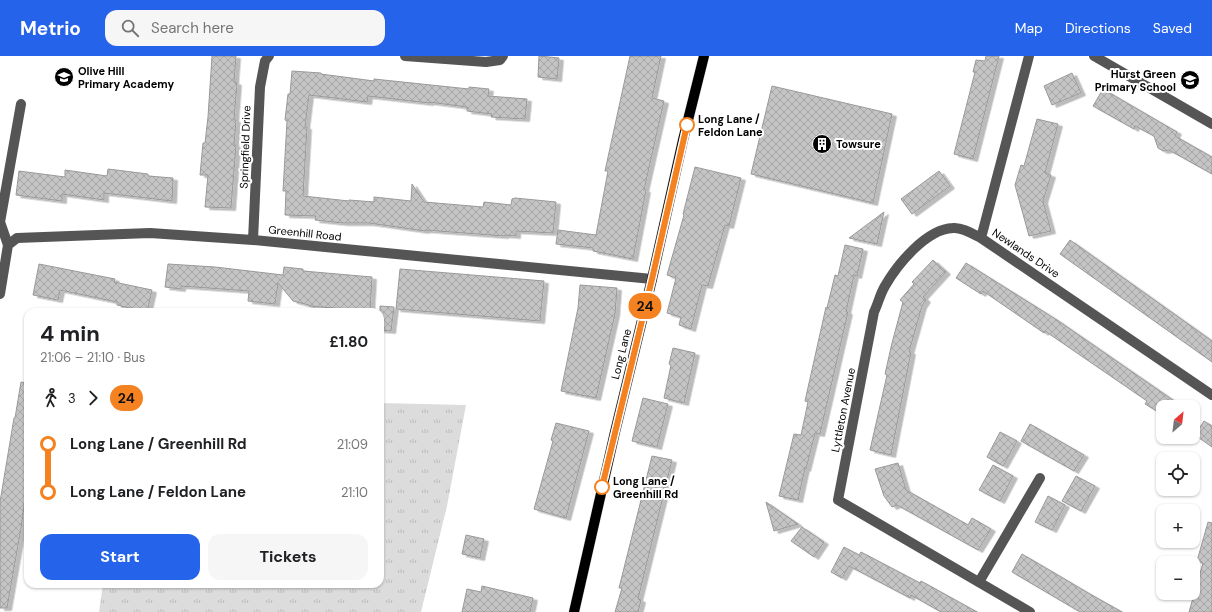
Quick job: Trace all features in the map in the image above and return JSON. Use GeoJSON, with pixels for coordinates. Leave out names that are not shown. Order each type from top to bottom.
{"type":"FeatureCollection","features":[{"type":"Feature","properties":{"kind":"main road","name":"Long Lane"},"geometry":{"type":"LineString","coordinates":[[574,612],[683,140],[704,56]]}},
{"type":"Feature","properties":{"kind":"street","name":"Springfield Drive"},"geometry":{"type":"LineString","coordinates":[[253,240],[260,87],[265,61],[268,56]]}},
{"type":"Feature","properties":{"kind":"street"},"geometry":{"type":"LineString","coordinates":[[405,56],[486,62],[500,60],[503,56]]}},
{"type":"Feature","properties":{"kind":"street","name":"Newlands Drive"},"geometry":{"type":"LineString","coordinates":[[1029,56],[981,238],[1212,394]]}},
{"type":"Feature","properties":{"kind":"street"},"geometry":{"type":"LineString","coordinates":[[1094,56],[1212,124]]}},
{"type":"Feature","properties":{"kind":"street"},"geometry":{"type":"LineString","coordinates":[[0,294],[8,245],[0,222],[21,104]]}},
{"type":"Feature","properties":{"kind":"street","name":"Lyttleton Avenue"},"geometry":{"type":"LineString","coordinates":[[981,238],[968,231],[954,227],[939,231],[923,240],[912,251],[884,287],[874,312],[838,500],[1030,612]]}},
{"type":"Feature","properties":{"kind":"street","name":"Greenhill Road"},"geometry":{"type":"LineString","coordinates":[[8,245],[17,238],[150,233],[253,240],[652,279]]}},
{"type":"Feature","properties":{"kind":"street"},"geometry":{"type":"LineString","coordinates":[[979,582],[1040,478]]}},
{"type":"Feature","properties":{"kind":"green space"},"geometry":{"type":"Polygon","coordinates":[[[384,403],[466,405],[447,506],[421,612],[99,612],[102,588],[384,588],[384,403]]]}},
{"type":"Feature","properties":{"kind":"building"},"geometry":{"type":"Polygon","coordinates":[[[212,56],[236,56],[234,82],[237,83],[234,120],[236,120],[234,145],[236,145],[231,208],[205,207],[208,175],[200,175],[203,143],[205,143],[208,117],[212,56]]]}},
{"type":"Feature","properties":{"kind":"building"},"geometry":{"type":"Polygon","coordinates":[[[539,56],[559,58],[557,79],[538,77],[539,56]]]}},
{"type":"Feature","properties":{"kind":"building"},"geometry":{"type":"Polygon","coordinates":[[[630,56],[661,56],[652,98],[664,101],[644,190],[646,190],[633,259],[593,251],[593,248],[556,244],[558,230],[596,235],[608,171],[605,171],[630,56]]]}},
{"type":"Feature","properties":{"kind":"building"},"geometry":{"type":"Polygon","coordinates":[[[986,56],[999,56],[973,159],[954,154],[975,72],[973,72],[976,60],[985,61],[986,56]]]}},
{"type":"Feature","properties":{"kind":"building"},"geometry":{"type":"Polygon","coordinates":[[[292,71],[321,73],[374,81],[374,79],[469,89],[469,87],[489,89],[488,96],[527,99],[525,119],[491,117],[492,114],[467,111],[467,107],[429,102],[368,96],[367,102],[309,95],[305,127],[307,127],[303,196],[349,201],[374,202],[374,197],[411,201],[412,184],[424,202],[483,207],[484,202],[511,205],[512,199],[515,198],[556,202],[553,233],[516,231],[516,236],[504,236],[425,231],[369,223],[343,223],[315,220],[316,216],[285,215],[286,191],[283,191],[287,121],[285,120],[288,94],[290,94],[292,71]]]}},
{"type":"Feature","properties":{"kind":"building"},"geometry":{"type":"Polygon","coordinates":[[[1072,73],[1081,93],[1052,105],[1044,86],[1072,73]]]}},
{"type":"Feature","properties":{"kind":"building","name":"Towsure"},"geometry":{"type":"Polygon","coordinates":[[[772,86],[892,114],[873,203],[751,174],[772,86]]]}},
{"type":"Feature","properties":{"kind":"building"},"geometry":{"type":"Polygon","coordinates":[[[1103,89],[1177,132],[1175,136],[1212,157],[1212,174],[1169,150],[1163,151],[1158,148],[1154,136],[1135,126],[1134,129],[1093,106],[1103,89]]]}},
{"type":"Feature","properties":{"kind":"building"},"geometry":{"type":"Polygon","coordinates":[[[1037,119],[1058,124],[1045,173],[1051,175],[1043,201],[1051,231],[1029,236],[1015,185],[1021,165],[1024,166],[1037,119]]]}},
{"type":"Feature","properties":{"kind":"building"},"geometry":{"type":"Polygon","coordinates":[[[695,167],[741,178],[729,226],[725,225],[708,286],[702,285],[691,329],[679,325],[681,317],[667,313],[676,278],[667,275],[684,215],[695,167]]]}},
{"type":"Feature","properties":{"kind":"building"},"geometry":{"type":"Polygon","coordinates":[[[108,169],[148,174],[148,176],[173,178],[172,201],[104,193],[104,200],[62,194],[62,201],[16,195],[19,171],[65,177],[65,170],[107,176],[108,169]]]}},
{"type":"Feature","properties":{"kind":"building"},"geometry":{"type":"Polygon","coordinates":[[[939,171],[950,186],[912,214],[901,199],[939,171]]]}},
{"type":"Feature","properties":{"kind":"building"},"geometry":{"type":"Polygon","coordinates":[[[884,212],[877,244],[849,238],[884,212]]]}},
{"type":"Feature","properties":{"kind":"building"},"geometry":{"type":"Polygon","coordinates":[[[1070,240],[1212,341],[1212,362],[1060,254],[1070,240]]]}},
{"type":"Feature","properties":{"kind":"building"},"geometry":{"type":"Polygon","coordinates":[[[845,245],[863,249],[857,276],[854,275],[846,312],[848,312],[820,434],[815,433],[798,500],[779,496],[794,434],[801,435],[808,402],[805,401],[826,307],[827,308],[835,275],[838,276],[845,245]]]}},
{"type":"Feature","properties":{"kind":"building"},"geometry":{"type":"Polygon","coordinates":[[[933,260],[946,272],[923,297],[926,300],[922,306],[909,352],[911,352],[891,455],[870,450],[887,375],[885,374],[903,302],[900,300],[914,284],[912,282],[933,260]]]}},
{"type":"Feature","properties":{"kind":"building"},"geometry":{"type":"Polygon","coordinates":[[[966,263],[1057,320],[1173,400],[1156,400],[1156,411],[1145,404],[1147,401],[1045,331],[1044,333],[983,291],[981,294],[956,278],[966,263]]]}},
{"type":"Feature","properties":{"kind":"building"},"geometry":{"type":"Polygon","coordinates":[[[39,264],[115,279],[114,282],[152,290],[148,308],[130,308],[117,305],[117,302],[60,290],[58,300],[33,295],[39,264]]]}},
{"type":"Feature","properties":{"kind":"building"},"geometry":{"type":"Polygon","coordinates":[[[168,264],[215,267],[283,275],[284,267],[303,269],[303,271],[372,277],[370,308],[333,308],[309,306],[293,301],[278,283],[275,304],[248,301],[249,291],[181,286],[181,289],[165,287],[168,264]]]}},
{"type":"Feature","properties":{"kind":"building"},"geometry":{"type":"Polygon","coordinates":[[[400,269],[544,281],[540,321],[396,309],[400,269]]]}},
{"type":"Feature","properties":{"kind":"building"},"geometry":{"type":"Polygon","coordinates":[[[580,285],[617,288],[615,314],[596,398],[561,391],[578,308],[580,285]]]}},
{"type":"Feature","properties":{"kind":"building"},"geometry":{"type":"Polygon","coordinates":[[[380,306],[394,307],[391,331],[384,330],[384,308],[380,308],[380,306]]]}},
{"type":"Feature","properties":{"kind":"building"},"geometry":{"type":"Polygon","coordinates":[[[673,348],[695,353],[684,403],[664,398],[673,348]]]}},
{"type":"Feature","properties":{"kind":"building"},"geometry":{"type":"Polygon","coordinates":[[[21,382],[24,382],[24,507],[7,608],[0,608],[0,502],[21,382]]]}},
{"type":"Feature","properties":{"kind":"building"},"geometry":{"type":"Polygon","coordinates":[[[643,398],[668,404],[657,447],[632,441],[643,398]]]}},
{"type":"Feature","properties":{"kind":"building"},"geometry":{"type":"Polygon","coordinates":[[[1204,421],[1212,426],[1212,447],[1200,439],[1200,427],[1204,421]]]}},
{"type":"Feature","properties":{"kind":"building"},"geometry":{"type":"Polygon","coordinates":[[[556,423],[589,431],[566,518],[534,509],[553,441],[551,440],[556,423]]]}},
{"type":"Feature","properties":{"kind":"building"},"geometry":{"type":"Polygon","coordinates":[[[1030,424],[1084,455],[1074,471],[1021,441],[1030,424]]]}},
{"type":"Feature","properties":{"kind":"building"},"geometry":{"type":"Polygon","coordinates":[[[1000,432],[1017,441],[1003,466],[987,457],[1000,432]]]}},
{"type":"Feature","properties":{"kind":"building"},"geometry":{"type":"Polygon","coordinates":[[[652,456],[672,460],[638,599],[641,600],[638,612],[615,612],[622,588],[619,588],[652,456]]]}},
{"type":"Feature","properties":{"kind":"building"},"geometry":{"type":"Polygon","coordinates":[[[898,463],[906,490],[968,525],[972,518],[991,529],[978,550],[897,505],[892,507],[884,496],[875,469],[898,463]]]}},
{"type":"Feature","properties":{"kind":"building"},"geometry":{"type":"Polygon","coordinates":[[[993,465],[1013,476],[1000,501],[979,490],[993,465]]]}},
{"type":"Feature","properties":{"kind":"building"},"geometry":{"type":"Polygon","coordinates":[[[1076,476],[1095,486],[1081,511],[1062,501],[1076,476]]]}},
{"type":"Feature","properties":{"kind":"building"},"geometry":{"type":"Polygon","coordinates":[[[1048,496],[1065,505],[1052,530],[1035,522],[1048,496]]]}},
{"type":"Feature","properties":{"kind":"building"},"geometry":{"type":"Polygon","coordinates":[[[766,502],[798,524],[774,531],[766,502]]]}},
{"type":"Feature","properties":{"kind":"building"},"geometry":{"type":"Polygon","coordinates":[[[1208,522],[1212,523],[1212,612],[1189,612],[1192,600],[1200,600],[1200,574],[1203,563],[1200,562],[1200,556],[1198,556],[1208,522]]]}},
{"type":"Feature","properties":{"kind":"building"},"geometry":{"type":"Polygon","coordinates":[[[802,527],[824,542],[814,557],[791,541],[802,527]]]}},
{"type":"Feature","properties":{"kind":"building"},"geometry":{"type":"Polygon","coordinates":[[[466,535],[484,539],[480,558],[462,554],[466,535]]]}},
{"type":"Feature","properties":{"kind":"building"},"geometry":{"type":"Polygon","coordinates":[[[844,547],[859,555],[861,552],[920,583],[921,581],[977,612],[941,612],[911,595],[910,598],[849,566],[842,578],[831,572],[844,547]]]}},
{"type":"Feature","properties":{"kind":"building"},"geometry":{"type":"Polygon","coordinates":[[[1022,554],[1122,612],[1080,612],[1012,572],[1022,554]]]}},
{"type":"Feature","properties":{"kind":"building"},"geometry":{"type":"Polygon","coordinates":[[[482,586],[533,598],[530,612],[462,612],[467,589],[481,592],[482,586]]]}},
{"type":"Feature","properties":{"kind":"bus line","name":"24"},"geometry":{"type":"LineString","coordinates":[[602,487],[687,125]]}},
{"type":"Feature","properties":{"kind":"place","name":"Olive Hill Primary Academy"},"geometry":{"type":"Point","coordinates":[64,77]}},
{"type":"Feature","properties":{"kind":"place","name":"Hurst Green Primary School"},"geometry":{"type":"Point","coordinates":[1190,80]}},
{"type":"Feature","properties":{"kind":"place","name":"Long Lane / Feldon Lane"},"geometry":{"type":"Point","coordinates":[687,125]}},
{"type":"Feature","properties":{"kind":"place","name":"Towsure"},"geometry":{"type":"Point","coordinates":[822,144]}},
{"type":"Feature","properties":{"kind":"place","name":"Long Lane / Greenhill Rd"},"geometry":{"type":"Point","coordinates":[602,487]}}]}
